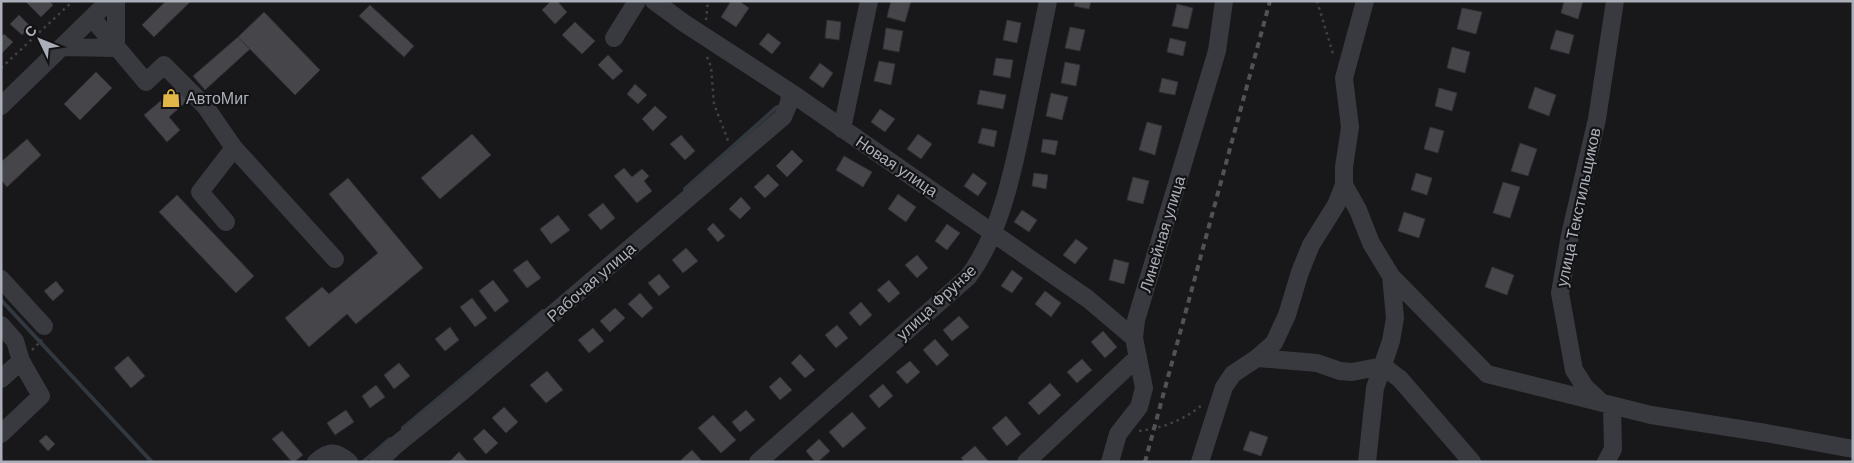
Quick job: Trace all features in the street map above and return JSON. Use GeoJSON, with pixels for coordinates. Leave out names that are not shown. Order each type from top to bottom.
{"type":"FeatureCollection","features":[{"type":"Feature","properties":{"kind":"street"},"geometry":{"type":"LineString","coordinates":[[1,106],[109,1]]}},
{"type":"Feature","properties":{"kind":"street"},"geometry":{"type":"LineString","coordinates":[[116,1],[116,48]]}},
{"type":"Feature","properties":{"kind":"street"},"geometry":{"type":"LineString","coordinates":[[614,38],[637,1]]}},
{"type":"Feature","properties":{"kind":"street","name":"Новая улица"},"geometry":{"type":"LineString","coordinates":[[654,1],[790,92],[1088,299],[1134,338]]}},
{"type":"Feature","properties":{"kind":"street"},"geometry":{"type":"LineString","coordinates":[[842,129],[869,1]]}},
{"type":"Feature","properties":{"kind":"street","name":"улица Фрунзе"},"geometry":{"type":"LineString","coordinates":[[758,462],[968,276],[979,262],[1011,178],[1048,1]]}},
{"type":"Feature","properties":{"kind":"street","name":"Линейная улица"},"geometry":{"type":"LineString","coordinates":[[1110,462],[1118,434],[1139,408],[1144,388],[1134,338],[1136,320],[1217,51],[1224,1]]}},
{"type":"Feature","properties":{"kind":"street"},"geometry":{"type":"LineString","coordinates":[[1200,462],[1224,387],[1233,374],[1257,358],[1274,343],[1287,315],[1310,245],[1336,205],[1344,185],[1344,167],[1350,127],[1344,78],[1365,1]]}},
{"type":"Feature","properties":{"kind":"street","name":"улица Текстильщиков"},"geometry":{"type":"LineString","coordinates":[[1607,404],[1585,387],[1574,370],[1560,293],[1570,235],[1597,119],[1615,1]]}},
{"type":"Feature","properties":{"kind":"street"},"geometry":{"type":"LineString","coordinates":[[92,18],[146,82],[164,65],[205,106],[234,148],[335,259]]}},
{"type":"Feature","properties":{"kind":"street"},"geometry":{"type":"LineString","coordinates":[[64,46],[116,48]]}},
{"type":"Feature","properties":{"kind":"street","name":"Рабочая улица"},"geometry":{"type":"LineString","coordinates":[[378,462],[590,283],[738,154],[783,118],[790,103],[790,92]]}},
{"type":"Feature","properties":{"kind":"street"},"geometry":{"type":"LineString","coordinates":[[226,222],[200,192],[234,148]]}},
{"type":"Feature","properties":{"kind":"street"},"geometry":{"type":"LineString","coordinates":[[1344,185],[1358,210],[1371,243],[1391,276],[1487,374],[1651,415],[1853,449]]}},
{"type":"Feature","properties":{"kind":"street"},"geometry":{"type":"LineString","coordinates":[[1368,459],[1374,394],[1392,341],[1395,318],[1391,276]]}},
{"type":"Feature","properties":{"kind":"street"},"geometry":{"type":"LineString","coordinates":[[1,278],[44,326]]}},
{"type":"Feature","properties":{"kind":"street"},"geometry":{"type":"LineString","coordinates":[[1,325],[15,341],[21,361],[41,396],[1,434]]}},
{"type":"Feature","properties":{"kind":"street"},"geometry":{"type":"LineString","coordinates":[[1026,462],[1138,357]]}},
{"type":"Feature","properties":{"kind":"street"},"geometry":{"type":"LineString","coordinates":[[1257,358],[1317,363],[1340,371],[1352,372],[1383,366],[1400,379],[1472,462]]}},
{"type":"Feature","properties":{"kind":"street"},"geometry":{"type":"LineString","coordinates":[[1,379],[21,361]]}},
{"type":"Feature","properties":{"kind":"street"},"geometry":{"type":"LineString","coordinates":[[1606,462],[1613,449],[1607,404]]}},
{"type":"Feature","properties":{"kind":"street"},"geometry":{"type":"LineString","coordinates":[[316,462],[325,454],[332,453],[340,455],[349,462]]}},
{"type":"Feature","properties":{"kind":"path"},"geometry":{"type":"LineString","coordinates":[[1,68],[73,1]]}},
{"type":"Feature","properties":{"kind":"path"},"geometry":{"type":"LineString","coordinates":[[708,1],[704,36],[711,67],[714,104],[729,143],[738,154]]}},
{"type":"Feature","properties":{"kind":"path"},"geometry":{"type":"LineString","coordinates":[[1316,1],[1336,65],[1344,78]]}},
{"type":"Feature","properties":{"kind":"path"},"geometry":{"type":"LineString","coordinates":[[21,361],[41,343],[44,336],[44,326]]}},
{"type":"Feature","properties":{"kind":"path"},"geometry":{"type":"LineString","coordinates":[[1118,434],[1154,429],[1187,417],[1202,405]]}},
{"type":"Feature","properties":{"kind":"building"},"geometry":{"type":"Polygon","coordinates":[[[25,1],[49,1],[53,5],[41,17],[25,1]]]}},
{"type":"Feature","properties":{"kind":"building"},"geometry":{"type":"Polygon","coordinates":[[[166,1],[191,1],[154,37],[142,25],[166,1]]]}},
{"type":"Feature","properties":{"kind":"building"},"geometry":{"type":"Polygon","coordinates":[[[551,1],[557,1],[567,12],[555,24],[542,10],[551,1]]]}},
{"type":"Feature","properties":{"kind":"building"},"geometry":{"type":"Polygon","coordinates":[[[731,1],[739,1],[749,8],[736,27],[721,17],[731,1]]]}},
{"type":"Feature","properties":{"kind":"building"},"geometry":{"type":"Polygon","coordinates":[[[891,1],[911,1],[905,22],[887,17],[891,1]]]}},
{"type":"Feature","properties":{"kind":"building"},"geometry":{"type":"Polygon","coordinates":[[[1075,1],[1091,1],[1089,9],[1074,6],[1075,1]]]}},
{"type":"Feature","properties":{"kind":"building"},"geometry":{"type":"Polygon","coordinates":[[[1564,1],[1583,1],[1578,19],[1561,13],[1564,1]]]}},
{"type":"Feature","properties":{"kind":"building"},"geometry":{"type":"Polygon","coordinates":[[[1177,4],[1193,8],[1188,29],[1172,26],[1177,4]]]}},
{"type":"Feature","properties":{"kind":"building"},"geometry":{"type":"Polygon","coordinates":[[[370,5],[414,46],[404,57],[359,16],[370,5]]]}},
{"type":"Feature","properties":{"kind":"building"},"geometry":{"type":"Polygon","coordinates":[[[1462,8],[1482,12],[1476,34],[1457,29],[1462,8]]]}},
{"type":"Feature","properties":{"kind":"building"},"geometry":{"type":"Polygon","coordinates":[[[264,12],[320,70],[295,95],[238,37],[264,12]]]}},
{"type":"Feature","properties":{"kind":"building"},"geometry":{"type":"Polygon","coordinates":[[[19,15],[30,26],[22,35],[10,24],[19,15]]]}},
{"type":"Feature","properties":{"kind":"building"},"geometry":{"type":"Polygon","coordinates":[[[827,20],[841,22],[839,40],[825,38],[827,20]]]}},
{"type":"Feature","properties":{"kind":"building"},"geometry":{"type":"Polygon","coordinates":[[[1007,20],[1021,23],[1017,43],[1003,40],[1007,20]]]}},
{"type":"Feature","properties":{"kind":"building"},"geometry":{"type":"Polygon","coordinates":[[[575,22],[595,41],[582,54],[562,35],[575,22]]]}},
{"type":"Feature","properties":{"kind":"building"},"geometry":{"type":"Polygon","coordinates":[[[1070,27],[1085,30],[1080,51],[1065,48],[1070,27]]]}},
{"type":"Feature","properties":{"kind":"building"},"geometry":{"type":"Polygon","coordinates":[[[886,28],[903,31],[899,52],[883,49],[886,28]]]}},
{"type":"Feature","properties":{"kind":"building"},"geometry":{"type":"Polygon","coordinates":[[[1556,30],[1574,35],[1569,54],[1550,49],[1556,30]]]}},
{"type":"Feature","properties":{"kind":"building"},"geometry":{"type":"Polygon","coordinates":[[[768,33],[781,43],[772,54],[759,44],[768,33]]]}},
{"type":"Feature","properties":{"kind":"building"},"geometry":{"type":"Polygon","coordinates":[[[4,34],[13,42],[2,53],[1,37],[4,34]]]}},
{"type":"Feature","properties":{"kind":"building"},"geometry":{"type":"Polygon","coordinates":[[[238,37],[250,49],[205,90],[193,76],[238,37]]]}},
{"type":"Feature","properties":{"kind":"building"},"geometry":{"type":"Polygon","coordinates":[[[1170,38],[1186,42],[1183,56],[1167,52],[1170,38]]]}},
{"type":"Feature","properties":{"kind":"building"},"geometry":{"type":"Polygon","coordinates":[[[1452,47],[1470,52],[1465,73],[1447,68],[1452,47]]]}},
{"type":"Feature","properties":{"kind":"building"},"geometry":{"type":"Polygon","coordinates":[[[608,55],[623,71],[613,80],[598,65],[608,55]]]}},
{"type":"Feature","properties":{"kind":"building"},"geometry":{"type":"Polygon","coordinates":[[[996,58],[1013,60],[1010,78],[993,75],[996,58]]]}},
{"type":"Feature","properties":{"kind":"building"},"geometry":{"type":"Polygon","coordinates":[[[879,61],[895,64],[891,85],[874,81],[879,61]]]}},
{"type":"Feature","properties":{"kind":"building"},"geometry":{"type":"Polygon","coordinates":[[[1065,62],[1080,65],[1076,86],[1061,83],[1065,62]]]}},
{"type":"Feature","properties":{"kind":"building"},"geometry":{"type":"Polygon","coordinates":[[[820,63],[833,73],[823,88],[809,78],[820,63]]]}},
{"type":"Feature","properties":{"kind":"building"},"geometry":{"type":"Polygon","coordinates":[[[96,72],[112,88],[80,120],[64,104],[96,72]]]}},
{"type":"Feature","properties":{"kind":"building"},"geometry":{"type":"Polygon","coordinates":[[[1162,78],[1178,82],[1175,95],[1159,92],[1162,78]]]}},
{"type":"Feature","properties":{"kind":"building"},"geometry":{"type":"Polygon","coordinates":[[[635,84],[647,95],[638,104],[627,94],[635,84]]]}},
{"type":"Feature","properties":{"kind":"building"},"geometry":{"type":"Polygon","coordinates":[[[177,87],[188,100],[169,117],[180,130],[167,142],[144,115],[177,87]]]}},
{"type":"Feature","properties":{"kind":"building"},"geometry":{"type":"Polygon","coordinates":[[[1535,87],[1556,95],[1549,116],[1528,108],[1535,87]]]}},
{"type":"Feature","properties":{"kind":"building"},"geometry":{"type":"Polygon","coordinates":[[[1439,88],[1457,93],[1452,111],[1435,106],[1439,88]]]}},
{"type":"Feature","properties":{"kind":"building"},"geometry":{"type":"Polygon","coordinates":[[[980,90],[1006,95],[1003,109],[977,104],[980,90]]]}},
{"type":"Feature","properties":{"kind":"building"},"geometry":{"type":"Polygon","coordinates":[[[1051,93],[1068,97],[1062,120],[1046,116],[1051,93]]]}},
{"type":"Feature","properties":{"kind":"building"},"geometry":{"type":"Polygon","coordinates":[[[655,106],[667,117],[653,131],[642,119],[655,106]]]}},
{"type":"Feature","properties":{"kind":"building"},"geometry":{"type":"Polygon","coordinates":[[[880,109],[895,119],[885,132],[871,122],[880,109]]]}},
{"type":"Feature","properties":{"kind":"building"},"geometry":{"type":"Polygon","coordinates":[[[1147,122],[1162,126],[1155,155],[1139,150],[1147,122]]]}},
{"type":"Feature","properties":{"kind":"building"},"geometry":{"type":"Polygon","coordinates":[[[1430,127],[1444,131],[1438,153],[1424,149],[1430,127]]]}},
{"type":"Feature","properties":{"kind":"building"},"geometry":{"type":"Polygon","coordinates":[[[982,128],[997,131],[994,147],[978,143],[982,128]]]}},
{"type":"Feature","properties":{"kind":"building"},"geometry":{"type":"Polygon","coordinates":[[[472,134],[491,155],[440,199],[421,178],[472,134]]]}},
{"type":"Feature","properties":{"kind":"building"},"geometry":{"type":"Polygon","coordinates":[[[918,134],[932,144],[921,159],[907,149],[918,134]]]}},
{"type":"Feature","properties":{"kind":"building"},"geometry":{"type":"Polygon","coordinates":[[[681,135],[695,151],[685,160],[670,144],[681,135]]]}},
{"type":"Feature","properties":{"kind":"building"},"geometry":{"type":"Polygon","coordinates":[[[27,139],[41,155],[7,187],[1,180],[1,162],[27,139]]]}},
{"type":"Feature","properties":{"kind":"building"},"geometry":{"type":"Polygon","coordinates":[[[1043,139],[1058,141],[1055,155],[1041,152],[1043,139]]]}},
{"type":"Feature","properties":{"kind":"building"},"geometry":{"type":"Polygon","coordinates":[[[1520,143],[1537,149],[1528,176],[1511,171],[1520,143]]]}},
{"type":"Feature","properties":{"kind":"building"},"geometry":{"type":"Polygon","coordinates":[[[792,150],[803,161],[787,177],[776,166],[792,150]]]}},
{"type":"Feature","properties":{"kind":"building"},"geometry":{"type":"Polygon","coordinates":[[[844,156],[872,172],[863,187],[836,170],[844,156]]]}},
{"type":"Feature","properties":{"kind":"building"},"geometry":{"type":"Polygon","coordinates":[[[624,168],[632,177],[642,169],[649,176],[644,181],[652,191],[637,203],[614,176],[624,168]]]}},
{"type":"Feature","properties":{"kind":"building"},"geometry":{"type":"Polygon","coordinates":[[[973,173],[987,183],[978,196],[964,186],[973,173]]]}},
{"type":"Feature","properties":{"kind":"building"},"geometry":{"type":"Polygon","coordinates":[[[1034,173],[1048,175],[1046,189],[1032,186],[1034,173]]]}},
{"type":"Feature","properties":{"kind":"building"},"geometry":{"type":"Polygon","coordinates":[[[1416,173],[1432,178],[1427,195],[1411,190],[1416,173]]]}},
{"type":"Feature","properties":{"kind":"building"},"geometry":{"type":"Polygon","coordinates":[[[768,174],[779,185],[765,198],[754,187],[768,174]]]}},
{"type":"Feature","properties":{"kind":"building"},"geometry":{"type":"Polygon","coordinates":[[[1133,177],[1149,181],[1143,204],[1127,200],[1133,177]]]}},
{"type":"Feature","properties":{"kind":"building"},"geometry":{"type":"Polygon","coordinates":[[[348,178],[423,268],[356,324],[347,314],[309,347],[285,318],[322,287],[329,294],[378,253],[329,194],[348,178]]]}},
{"type":"Feature","properties":{"kind":"building"},"geometry":{"type":"Polygon","coordinates":[[[1503,182],[1520,187],[1510,218],[1493,213],[1503,182]]]}},
{"type":"Feature","properties":{"kind":"building"},"geometry":{"type":"Polygon","coordinates":[[[898,194],[916,207],[906,222],[888,209],[898,194]]]}},
{"type":"Feature","properties":{"kind":"building"},"geometry":{"type":"Polygon","coordinates":[[[177,195],[254,276],[236,293],[159,212],[177,195]]]}},
{"type":"Feature","properties":{"kind":"building"},"geometry":{"type":"Polygon","coordinates":[[[741,197],[751,208],[740,219],[729,209],[741,197]]]}},
{"type":"Feature","properties":{"kind":"building"},"geometry":{"type":"Polygon","coordinates":[[[603,203],[615,218],[601,230],[588,215],[603,203]]]}},
{"type":"Feature","properties":{"kind":"building"},"geometry":{"type":"Polygon","coordinates":[[[1022,210],[1037,220],[1029,232],[1014,222],[1022,210]]]}},
{"type":"Feature","properties":{"kind":"building"},"geometry":{"type":"Polygon","coordinates":[[[1404,212],[1425,219],[1419,238],[1398,231],[1404,212]]]}},
{"type":"Feature","properties":{"kind":"building"},"geometry":{"type":"Polygon","coordinates":[[[558,215],[570,230],[551,244],[540,229],[558,215]]]}},
{"type":"Feature","properties":{"kind":"building"},"geometry":{"type":"Polygon","coordinates":[[[713,223],[725,236],[718,242],[707,229],[713,223]]]}},
{"type":"Feature","properties":{"kind":"building"},"geometry":{"type":"Polygon","coordinates":[[[947,224],[960,233],[947,250],[935,241],[947,224]]]}},
{"type":"Feature","properties":{"kind":"building"},"geometry":{"type":"Polygon","coordinates":[[[1076,239],[1088,248],[1075,264],[1063,255],[1076,239]]]}},
{"type":"Feature","properties":{"kind":"building"},"geometry":{"type":"Polygon","coordinates":[[[686,248],[698,261],[683,273],[672,260],[686,248]]]}},
{"type":"Feature","properties":{"kind":"building"},"geometry":{"type":"Polygon","coordinates":[[[917,255],[928,268],[917,278],[905,265],[917,255]]]}},
{"type":"Feature","properties":{"kind":"building"},"geometry":{"type":"Polygon","coordinates":[[[1114,259],[1129,263],[1124,284],[1109,280],[1114,259]]]}},
{"type":"Feature","properties":{"kind":"building"},"geometry":{"type":"Polygon","coordinates":[[[527,260],[541,278],[527,288],[513,270],[527,260]]]}},
{"type":"Feature","properties":{"kind":"building"},"geometry":{"type":"Polygon","coordinates":[[[1492,267],[1514,275],[1507,295],[1485,287],[1492,267]]]}},
{"type":"Feature","properties":{"kind":"building"},"geometry":{"type":"Polygon","coordinates":[[[1012,270],[1023,278],[1012,293],[1001,286],[1012,270]]]}},
{"type":"Feature","properties":{"kind":"building"},"geometry":{"type":"Polygon","coordinates":[[[659,274],[670,287],[659,296],[648,283],[659,274]]]}},
{"type":"Feature","properties":{"kind":"building"},"geometry":{"type":"Polygon","coordinates":[[[493,280],[509,301],[495,312],[479,291],[493,280]]]}},
{"type":"Feature","properties":{"kind":"building"},"geometry":{"type":"Polygon","coordinates":[[[889,280],[900,293],[889,303],[877,290],[889,280]]]}},
{"type":"Feature","properties":{"kind":"building"},"geometry":{"type":"Polygon","coordinates":[[[56,281],[64,291],[53,301],[44,291],[56,281]]]}},
{"type":"Feature","properties":{"kind":"building"},"geometry":{"type":"Polygon","coordinates":[[[1045,291],[1061,303],[1051,317],[1035,304],[1045,291]]]}},
{"type":"Feature","properties":{"kind":"building"},"geometry":{"type":"Polygon","coordinates":[[[640,293],[653,308],[642,318],[628,304],[640,293]]]}},
{"type":"Feature","properties":{"kind":"building"},"geometry":{"type":"Polygon","coordinates":[[[472,298],[487,318],[475,327],[460,307],[472,298]]]}},
{"type":"Feature","properties":{"kind":"building"},"geometry":{"type":"Polygon","coordinates":[[[861,302],[872,315],[860,326],[849,313],[861,302]]]}},
{"type":"Feature","properties":{"kind":"building"},"geometry":{"type":"Polygon","coordinates":[[[615,308],[625,318],[610,332],[600,321],[615,308]]]}},
{"type":"Feature","properties":{"kind":"building"},"geometry":{"type":"Polygon","coordinates":[[[959,316],[969,327],[952,341],[943,330],[959,316]]]}},
{"type":"Feature","properties":{"kind":"building"},"geometry":{"type":"Polygon","coordinates":[[[837,325],[848,338],[836,348],[825,335],[837,325]]]}},
{"type":"Feature","properties":{"kind":"building"},"geometry":{"type":"Polygon","coordinates":[[[450,327],[459,340],[445,351],[435,339],[450,327]]]}},
{"type":"Feature","properties":{"kind":"building"},"geometry":{"type":"Polygon","coordinates":[[[593,328],[604,341],[589,353],[578,340],[593,328]]]}},
{"type":"Feature","properties":{"kind":"building"},"geometry":{"type":"Polygon","coordinates":[[[1103,331],[1117,347],[1105,358],[1091,342],[1103,331]]]}},
{"type":"Feature","properties":{"kind":"building"},"geometry":{"type":"Polygon","coordinates":[[[935,339],[949,355],[937,366],[923,350],[935,339]]]}},
{"type":"Feature","properties":{"kind":"building"},"geometry":{"type":"Polygon","coordinates":[[[800,354],[815,370],[805,378],[791,363],[800,354]]]}},
{"type":"Feature","properties":{"kind":"building"},"geometry":{"type":"Polygon","coordinates":[[[128,356],[145,376],[131,388],[114,368],[128,356]]]}},
{"type":"Feature","properties":{"kind":"building"},"geometry":{"type":"Polygon","coordinates":[[[1082,359],[1092,370],[1077,383],[1067,372],[1082,359]]]}},
{"type":"Feature","properties":{"kind":"building"},"geometry":{"type":"Polygon","coordinates":[[[910,361],[920,372],[907,384],[896,372],[910,361]]]}},
{"type":"Feature","properties":{"kind":"building"},"geometry":{"type":"Polygon","coordinates":[[[399,363],[410,376],[394,389],[384,375],[399,363]]]}},
{"type":"Feature","properties":{"kind":"building"},"geometry":{"type":"Polygon","coordinates":[[[547,371],[563,390],[546,403],[530,385],[547,371]]]}},
{"type":"Feature","properties":{"kind":"building"},"geometry":{"type":"Polygon","coordinates":[[[780,377],[792,390],[780,400],[769,387],[780,377]]]}},
{"type":"Feature","properties":{"kind":"building"},"geometry":{"type":"Polygon","coordinates":[[[1050,383],[1061,395],[1039,415],[1028,403],[1050,383]]]}},
{"type":"Feature","properties":{"kind":"building"},"geometry":{"type":"Polygon","coordinates":[[[883,384],[893,396],[879,408],[869,396],[883,384]]]}},
{"type":"Feature","properties":{"kind":"building"},"geometry":{"type":"Polygon","coordinates":[[[376,385],[385,397],[370,408],[362,396],[376,385]]]}},
{"type":"Feature","properties":{"kind":"building"},"geometry":{"type":"Polygon","coordinates":[[[504,407],[518,422],[506,433],[492,418],[504,407]]]}},
{"type":"Feature","properties":{"kind":"building"},"geometry":{"type":"Polygon","coordinates":[[[346,410],[354,422],[335,435],[327,423],[346,410]]]}},
{"type":"Feature","properties":{"kind":"building"},"geometry":{"type":"Polygon","coordinates":[[[746,410],[755,420],[740,432],[732,422],[746,410]]]}},
{"type":"Feature","properties":{"kind":"building"},"geometry":{"type":"Polygon","coordinates":[[[852,412],[866,428],[843,448],[829,432],[852,412]]]}},
{"type":"Feature","properties":{"kind":"building"},"geometry":{"type":"Polygon","coordinates":[[[713,415],[736,440],[721,453],[698,428],[713,415]]]}},
{"type":"Feature","properties":{"kind":"building"},"geometry":{"type":"Polygon","coordinates":[[[1006,416],[1021,434],[1007,446],[992,428],[1006,416]]]}},
{"type":"Feature","properties":{"kind":"building"},"geometry":{"type":"Polygon","coordinates":[[[484,429],[498,443],[486,454],[473,439],[484,429]]]}},
{"type":"Feature","properties":{"kind":"building"},"geometry":{"type":"Polygon","coordinates":[[[282,431],[303,455],[294,462],[272,439],[282,431]]]}},
{"type":"Feature","properties":{"kind":"building"},"geometry":{"type":"Polygon","coordinates":[[[1250,431],[1268,437],[1261,456],[1243,450],[1250,431]]]}},
{"type":"Feature","properties":{"kind":"building"},"geometry":{"type":"Polygon","coordinates":[[[46,435],[55,444],[48,451],[39,441],[46,435]]]}},
{"type":"Feature","properties":{"kind":"building"},"geometry":{"type":"Polygon","coordinates":[[[819,439],[830,451],[818,462],[815,462],[806,451],[819,439]]]}},
{"type":"Feature","properties":{"kind":"building"},"geometry":{"type":"Polygon","coordinates":[[[975,446],[989,462],[965,462],[961,458],[975,446]]]}},
{"type":"Feature","properties":{"kind":"building"},"geometry":{"type":"Polygon","coordinates":[[[692,450],[703,462],[682,462],[681,460],[692,450]]]}},
{"type":"Feature","properties":{"kind":"building"},"geometry":{"type":"Polygon","coordinates":[[[459,452],[468,462],[449,462],[459,452]]]}},
{"type":"Feature","properties":{"kind":"waterway"},"geometry":{"type":"LineString","coordinates":[[685,189],[777,107]]}},
{"type":"Feature","properties":{"kind":"waterway"},"geometry":{"type":"LineString","coordinates":[[1,300],[152,462]]}},
{"type":"Feature","properties":{"kind":"waterway"},"geometry":{"type":"LineString","coordinates":[[403,428],[543,311]]}},
{"type":"Feature","properties":{"kind":"waterway"},"geometry":{"type":"LineString","coordinates":[[363,462],[390,439]]}},
{"type":"Feature","properties":{"kind":"railway"},"geometry":{"type":"LineString","coordinates":[[1145,462],[1270,1]]}},
{"type":"Feature","properties":{"kind":"place","name":"АвтоМиг"},"geometry":{"type":"Point","coordinates":[171,98]}}]}
